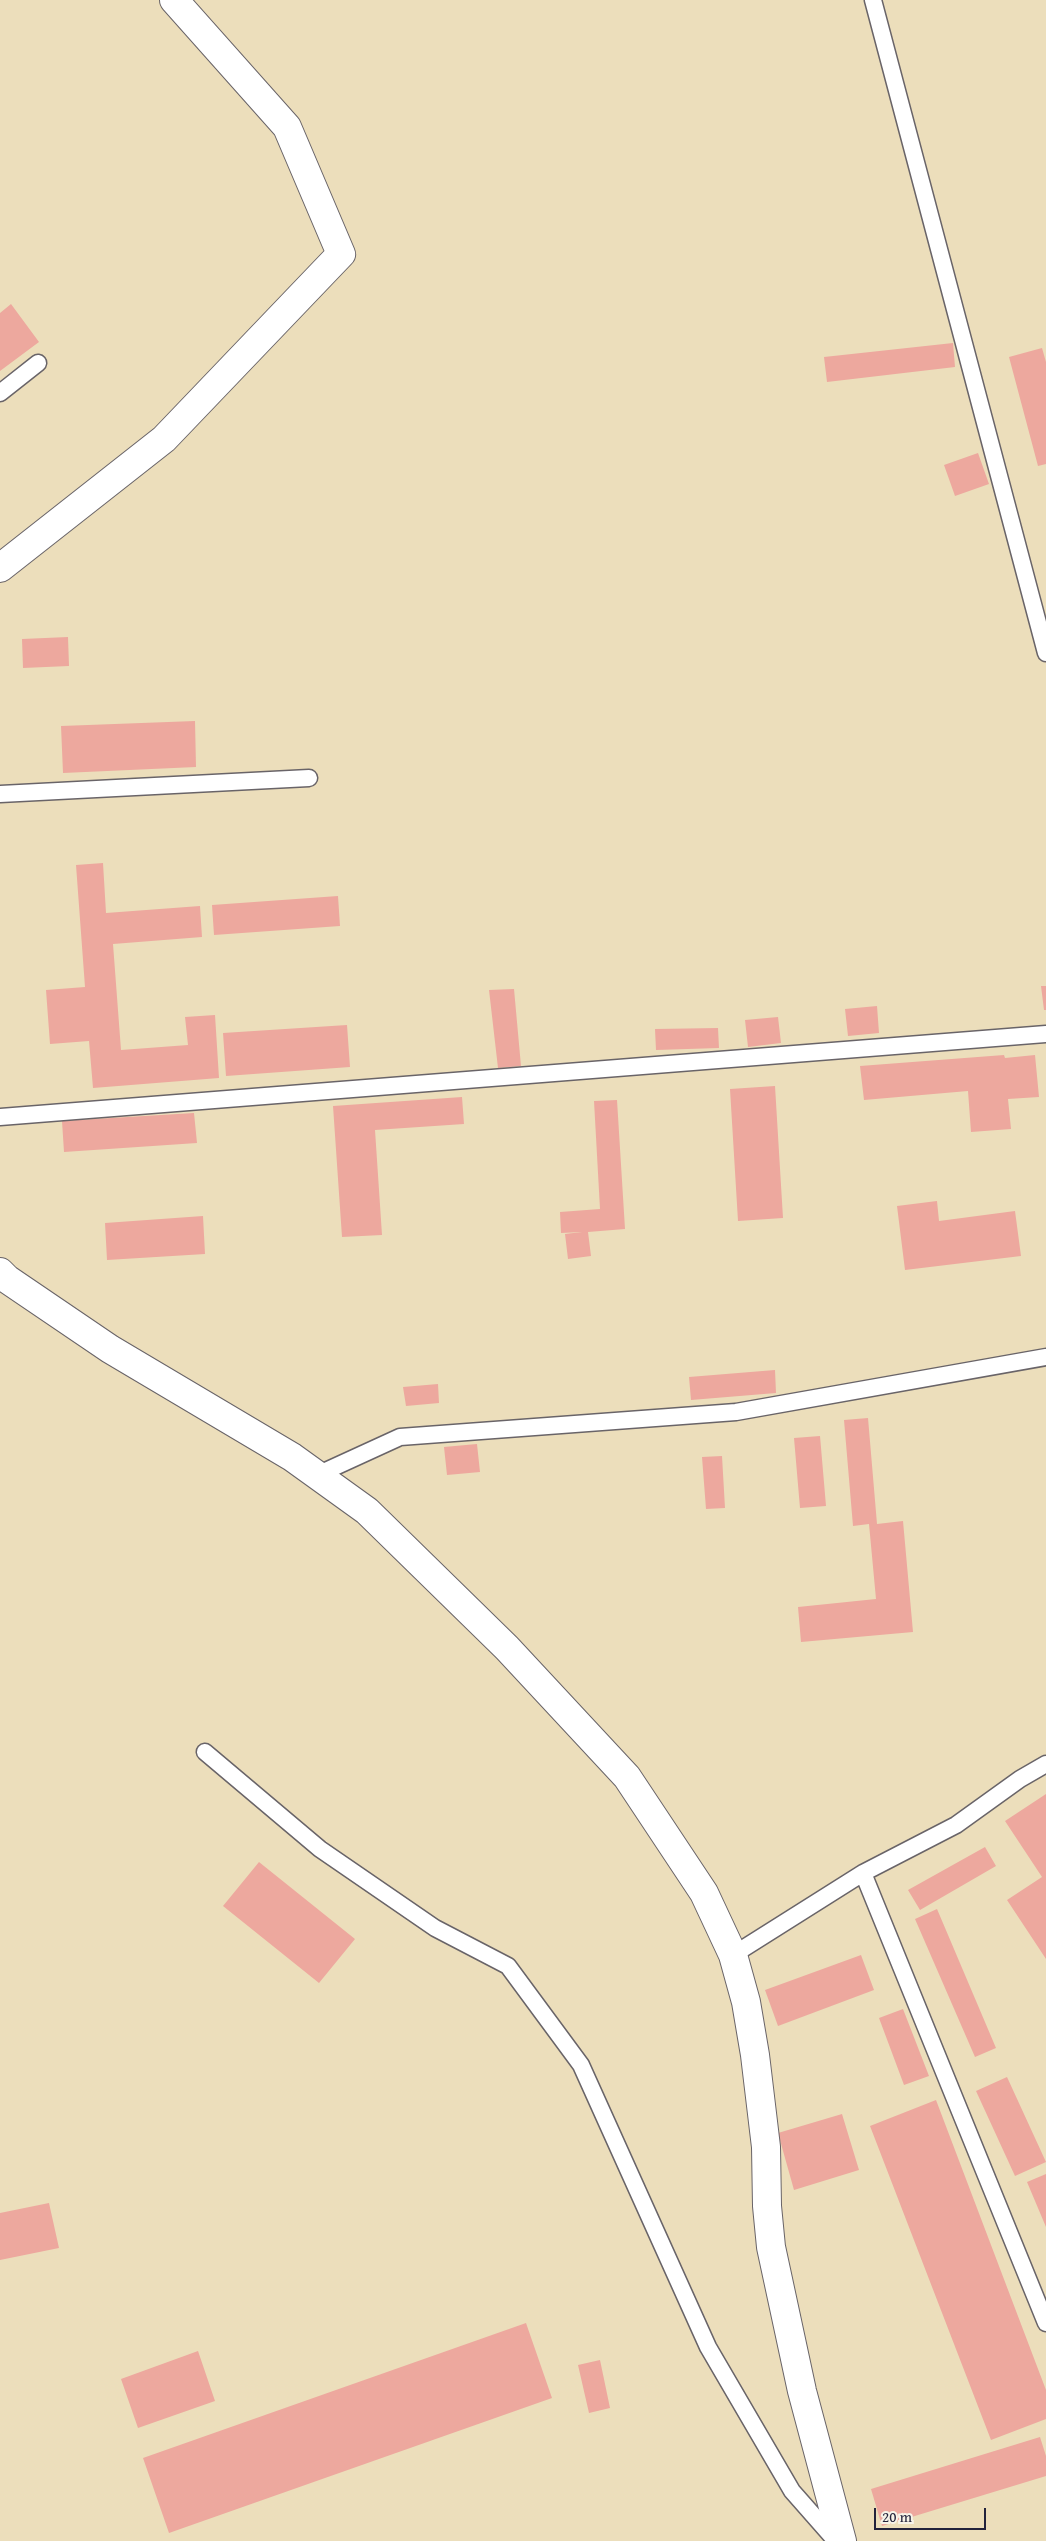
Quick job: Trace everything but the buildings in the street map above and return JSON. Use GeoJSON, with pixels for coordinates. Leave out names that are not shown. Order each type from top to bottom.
{"type":"FeatureCollection","features":[{"type":"Feature","properties":{"kind":"street"},"geometry":{"type":"LineString","coordinates":[[0,568],[164,439],[341,254],[287,127],[174,0]]}},
{"type":"Feature","properties":{"kind":"street"},"geometry":{"type":"LineString","coordinates":[[0,1272],[7,1279],[110,1349],[292,1457],[368,1511],[507,1648],[627,1777],[704,1894],[733,1955],[746,2002],[755,2055],[766,2147],[767,2206],[771,2247],[802,2391],[842,2541]]}},
{"type":"Feature","properties":{"kind":"lane"},"geometry":{"type":"LineString","coordinates":[[873,0],[1046,653]]}},
{"type":"Feature","properties":{"kind":"lane"},"geometry":{"type":"LineString","coordinates":[[0,393],[38,363]]}},
{"type":"Feature","properties":{"kind":"lane"},"geometry":{"type":"LineString","coordinates":[[0,794],[309,778]]}},
{"type":"Feature","properties":{"kind":"lane"},"geometry":{"type":"LineString","coordinates":[[0,1117],[1046,1034]]}},
{"type":"Feature","properties":{"kind":"lane"},"geometry":{"type":"LineString","coordinates":[[317,1475],[400,1437],[736,1412],[1046,1357]]}},
{"type":"Feature","properties":{"kind":"lane"},"geometry":{"type":"LineString","coordinates":[[205,1752],[320,1849],[435,1928],[508,1966],[581,2065],[708,2347],[792,2491],[836,2541]]}},
{"type":"Feature","properties":{"kind":"lane"},"geometry":{"type":"LineString","coordinates":[[733,1955],[863,1873],[956,1825],[1020,1779],[1046,1764]]}},
{"type":"Feature","properties":{"kind":"lane"},"geometry":{"type":"LineString","coordinates":[[863,1873],[1046,2323]]}}]}
